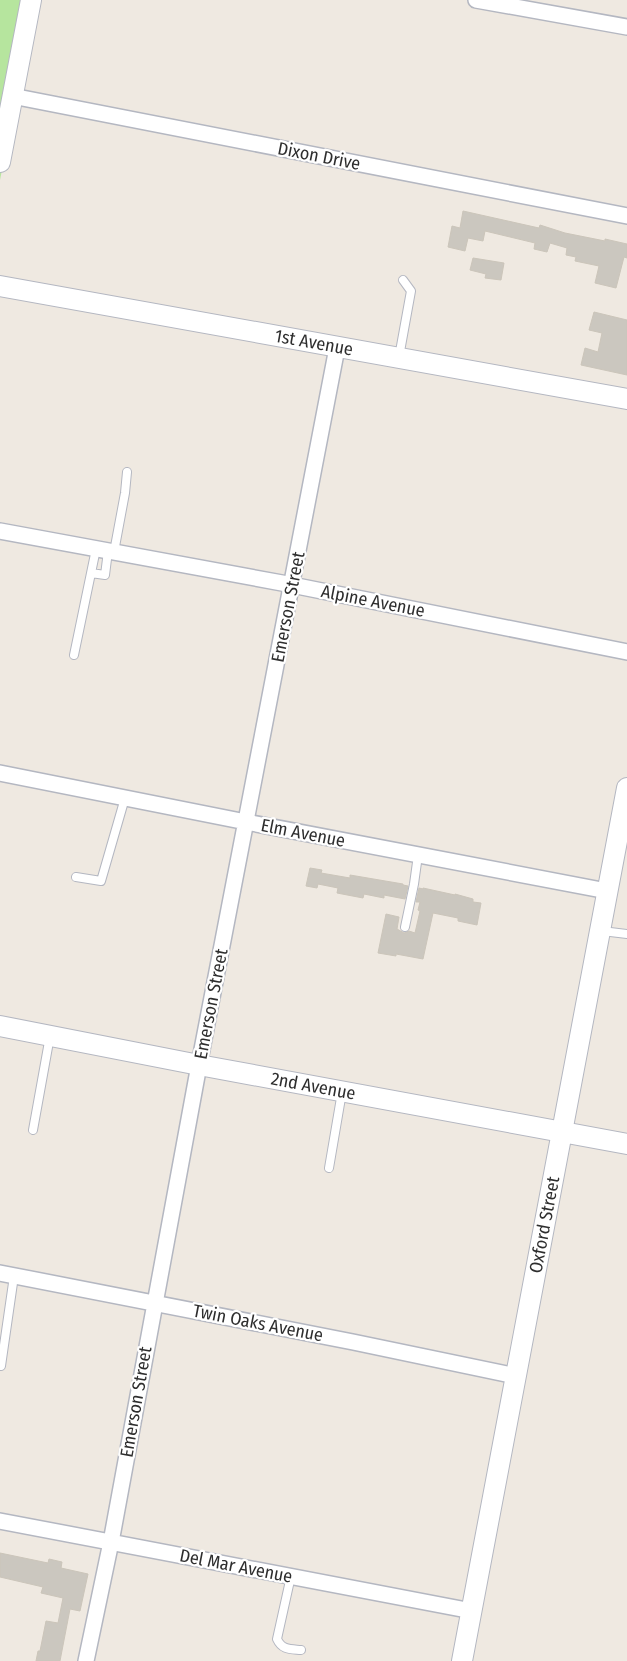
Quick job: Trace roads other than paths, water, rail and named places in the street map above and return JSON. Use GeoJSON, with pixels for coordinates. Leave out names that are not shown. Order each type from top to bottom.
{"type":"FeatureCollection","features":[{"type":"Feature","properties":{"kind":"street"},"geometry":{"type":"LineString","coordinates":[[0,162],[9,95],[31,0]]}},
{"type":"Feature","properties":{"kind":"street"},"geometry":{"type":"LineString","coordinates":[[476,0],[627,28]]}},
{"type":"Feature","properties":{"kind":"street","name":"Dixon Drive"},"geometry":{"type":"LineString","coordinates":[[9,95],[627,216]]}},
{"type":"Feature","properties":{"kind":"street","name":"1st Avenue"},"geometry":{"type":"LineString","coordinates":[[0,286],[627,400]]}},
{"type":"Feature","properties":{"kind":"street","name":"Emerson Street"},"geometry":{"type":"LineString","coordinates":[[86,1661],[111,1542],[199,1065],[337,348]]}},
{"type":"Feature","properties":{"kind":"street","name":"Alpine Avenue"},"geometry":{"type":"LineString","coordinates":[[0,531],[292,585],[627,652]]}},
{"type":"Feature","properties":{"kind":"street","name":"Elm Avenue"},"geometry":{"type":"LineString","coordinates":[[0,773],[607,891]]}},
{"type":"Feature","properties":{"kind":"street","name":"Oxford Street"},"geometry":{"type":"LineString","coordinates":[[462,1661],[607,891],[621,852],[627,788]]}},
{"type":"Feature","properties":{"kind":"street","name":"2nd Avenue"},"geometry":{"type":"LineString","coordinates":[[0,1026],[199,1065],[627,1144]]}},
{"type":"Feature","properties":{"kind":"street","name":"Twin Oaks Avenue"},"geometry":{"type":"LineString","coordinates":[[7,1274],[516,1376]]}},
{"type":"Feature","properties":{"kind":"street","name":"Del Mar Avenue"},"geometry":{"type":"LineString","coordinates":[[0,1520],[472,1611]]}},
{"type":"Feature","properties":{"kind":"lane"},"geometry":{"type":"LineString","coordinates":[[399,358],[411,291],[403,280]]}},
{"type":"Feature","properties":{"kind":"lane"},"geometry":{"type":"LineString","coordinates":[[91,573],[104,575],[106,550],[125,493],[128,472]]}},
{"type":"Feature","properties":{"kind":"lane"},"geometry":{"type":"LineString","coordinates":[[74,655],[91,573],[106,550]]}},
{"type":"Feature","properties":{"kind":"lane"},"geometry":{"type":"LineString","coordinates":[[76,877],[100,881],[124,798]]}},
{"type":"Feature","properties":{"kind":"lane"},"geometry":{"type":"LineString","coordinates":[[406,927],[418,855]]}},
{"type":"Feature","properties":{"kind":"lane"},"geometry":{"type":"LineString","coordinates":[[600,931],[627,934]]}},
{"type":"Feature","properties":{"kind":"lane"},"geometry":{"type":"LineString","coordinates":[[33,1130],[50,1036]]}},
{"type":"Feature","properties":{"kind":"lane"},"geometry":{"type":"LineString","coordinates":[[329,1168],[343,1091]]}},
{"type":"Feature","properties":{"kind":"lane"},"geometry":{"type":"LineString","coordinates":[[1,1366],[7,1274]]}},
{"type":"Feature","properties":{"kind":"lane"},"geometry":{"type":"LineString","coordinates":[[291,1576],[277,1639],[285,1648],[301,1650]]}}]}
